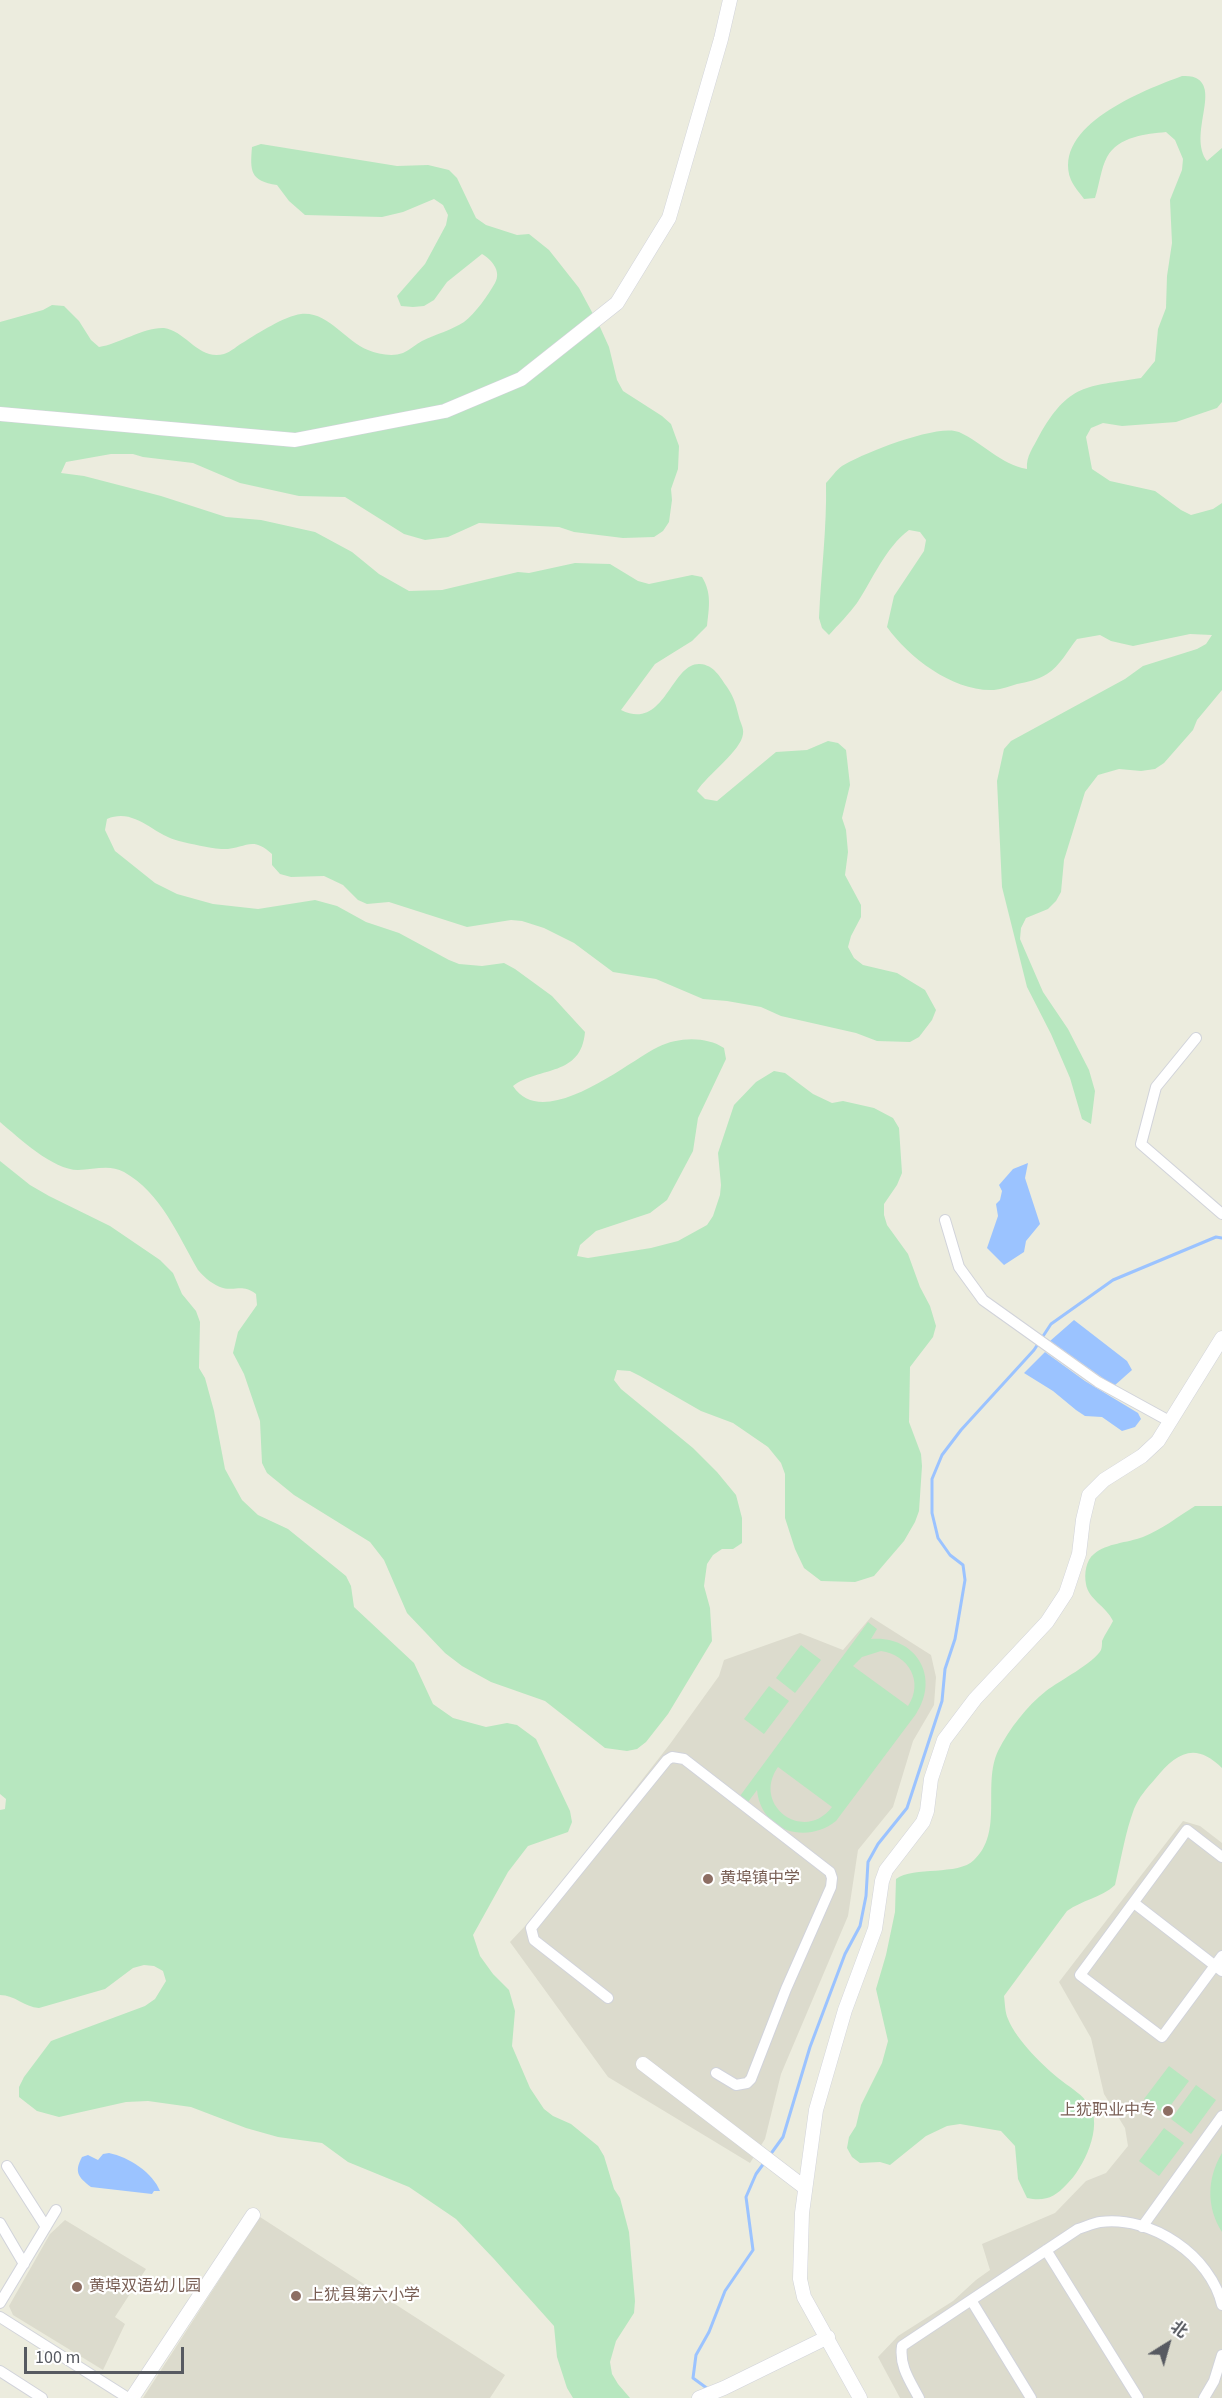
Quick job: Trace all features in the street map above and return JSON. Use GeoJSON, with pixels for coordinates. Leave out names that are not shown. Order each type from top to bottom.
{"type":"FeatureCollection","features":[{"type":"Feature","properties":{"kind":"street"},"geometry":{"type":"LineString","coordinates":[[0,414],[295,440],[445,411],[520,379],[617,303],[669,218],[721,39],[730,0]]}},
{"type":"Feature","properties":{"kind":"street"},"geometry":{"type":"LineString","coordinates":[[1196,1038],[1156,1087],[1142,1144],[1222,1214]]}},
{"type":"Feature","properties":{"kind":"street"},"geometry":{"type":"LineString","coordinates":[[945,1220],[959,1267],[983,1300],[1098,1382],[1171,1422]]}},
{"type":"Feature","properties":{"kind":"street"},"geometry":{"type":"LineString","coordinates":[[860,2398],[804,2296],[800,2279],[804,2187],[816,2110],[844,2010],[875,1929],[882,1881],[889,1865],[923,1822],[934,1769],[944,1740],[975,1699],[1047,1622],[1066,1593],[1079,1554],[1089,1495],[1104,1480],[1150,1449],[1171,1422],[1222,1338]]}},
{"type":"Feature","properties":{"kind":"street"},"geometry":{"type":"LineString","coordinates":[[608,1998],[534,1940],[531,1928],[667,1760],[678,1756],[830,1872],[832,1878],[831,1887],[786,1989],[751,2079],[747,2083],[736,2085],[716,2073]]}},
{"type":"Feature","properties":{"kind":"street"},"geometry":{"type":"LineString","coordinates":[[1222,1857],[1187,1830],[1080,1975],[1162,2037],[1218,1968],[1222,1956]]}},
{"type":"Feature","properties":{"kind":"street"},"geometry":{"type":"LineString","coordinates":[[1134,1903],[1218,1968]]}},
{"type":"Feature","properties":{"kind":"street"},"geometry":{"type":"LineString","coordinates":[[643,2064],[804,2187]]}},
{"type":"Feature","properties":{"kind":"street"},"geometry":{"type":"LineString","coordinates":[[1142,2226],[1222,2116]]}},
{"type":"Feature","properties":{"kind":"street"},"geometry":{"type":"LineString","coordinates":[[7,2166],[46,2227]]}},
{"type":"Feature","properties":{"kind":"street"},"geometry":{"type":"LineString","coordinates":[[0,2301],[56,2210]]}},
{"type":"Feature","properties":{"kind":"street"},"geometry":{"type":"LineString","coordinates":[[0,2317],[130,2398],[252,2215]]}},
{"type":"Feature","properties":{"kind":"street"},"geometry":{"type":"LineString","coordinates":[[919,2398],[903,2368],[902,2346],[1078,2229],[1100,2222],[1142,2226],[1167,2237],[1193,2255],[1214,2280],[1222,2305]]}},
{"type":"Feature","properties":{"kind":"street"},"geometry":{"type":"LineString","coordinates":[[0,2223],[24,2264]]}},
{"type":"Feature","properties":{"kind":"street"},"geometry":{"type":"LineString","coordinates":[[1046,2250],[1138,2398]]}},
{"type":"Feature","properties":{"kind":"street"},"geometry":{"type":"LineString","coordinates":[[971,2300],[1031,2398]]}},
{"type":"Feature","properties":{"kind":"street"},"geometry":{"type":"LineString","coordinates":[[700,2398],[828,2337]]}},
{"type":"Feature","properties":{"kind":"street"},"geometry":{"type":"LineString","coordinates":[[1204,2398],[1214,2381],[1222,2355]]}},
{"type":"Feature","properties":{"kind":"street"},"geometry":{"type":"LineString","coordinates":[[0,2371],[42,2398]]}},
{"type":"Feature","properties":{"kind":"shaded area","name":"黄埠镇中学"},"geometry":{"type":"Polygon","coordinates":[[[871,1617],[931,1655],[936,1677],[934,1705],[913,1741],[893,1807],[858,1850],[848,1916],[781,2074],[765,2139],[750,2163],[608,2077],[510,1942],[541,1909],[670,1744],[719,1676],[724,1660],[800,1633],[843,1650],[871,1617]]]}},
{"type":"Feature","properties":{"kind":"shaded area","name":"上犹职业中专"},"geometry":{"type":"Polygon","coordinates":[[[1183,1821],[1200,1826],[1222,1843],[1222,2398],[900,2398],[878,2357],[898,2336],[953,2301],[990,2270],[982,2244],[1055,2213],[1086,2181],[1106,2173],[1128,2146],[1125,2128],[1104,2094],[1091,2038],[1059,1982],[1183,1821]]]}},
{"type":"Feature","properties":{"kind":"shaded area","name":"上犹县第六小学"},"geometry":{"type":"Polygon","coordinates":[[[260,2217],[505,2375],[490,2398],[143,2398],[260,2217]]]}},
{"type":"Feature","properties":{"kind":"shaded area","name":"黄埠双语幼儿园"},"geometry":{"type":"Polygon","coordinates":[[[65,2220],[146,2269],[115,2317],[125,2324],[103,2370],[13,2315],[9,2306],[50,2234],[65,2220]]]}},
{"type":"Feature","properties":{"kind":"green space"},"geometry":{"type":"Polygon","coordinates":[[[1182,76],[1191,76],[1203,84],[1205,103],[1201,139],[1202,150],[1207,161],[1222,148],[1222,402],[1217,408],[1176,422],[1122,426],[1103,423],[1091,428],[1086,437],[1092,469],[1110,481],[1155,491],[1191,515],[1213,509],[1222,503],[1222,690],[1197,720],[1193,730],[1164,763],[1155,769],[1141,771],[1119,769],[1098,775],[1085,792],[1064,860],[1061,892],[1048,909],[1026,918],[1021,928],[1020,939],[1043,992],[1068,1029],[1089,1070],[1095,1091],[1091,1124],[1082,1119],[1070,1078],[1027,987],[1002,887],[997,781],[1004,749],[1011,741],[1125,679],[1143,666],[1197,649],[1206,644],[1212,635],[1190,634],[1133,646],[1111,641],[1100,635],[1077,639],[1056,667],[1040,678],[994,690],[964,685],[948,679],[920,661],[896,639],[887,627],[894,596],[924,551],[926,540],[920,532],[909,530],[893,546],[857,603],[829,635],[822,628],[819,618],[826,483],[842,466],[865,454],[900,441],[949,430],[968,437],[1008,463],[1027,469],[1029,456],[1039,436],[1060,406],[1070,397],[1092,386],[1141,378],[1155,361],[1158,329],[1166,308],[1167,276],[1172,243],[1170,200],[1182,170],[1183,159],[1175,140],[1166,132],[1126,140],[1112,150],[1107,157],[1095,198],[1084,199],[1071,180],[1068,161],[1075,143],[1087,127],[1105,113],[1125,101],[1182,76]]]}},
{"type":"Feature","properties":{"kind":"green space"},"geometry":{"type":"Polygon","coordinates":[[[261,144],[397,166],[428,165],[449,170],[457,178],[476,218],[486,225],[517,235],[529,234],[549,250],[579,288],[600,327],[609,347],[617,380],[623,391],[671,424],[679,446],[678,469],[671,489],[669,522],[663,531],[654,537],[623,538],[574,532],[559,527],[479,523],[448,537],[425,540],[404,534],[345,497],[299,496],[240,483],[193,463],[133,454],[111,454],[66,462],[61,473],[84,476],[161,496],[226,517],[261,520],[315,532],[352,552],[379,574],[409,591],[442,590],[518,572],[529,573],[575,563],[610,564],[638,581],[649,584],[692,575],[702,577],[709,595],[707,626],[692,641],[655,664],[621,710],[636,714],[648,712],[658,705],[690,666],[705,665],[716,672],[733,698],[743,734],[737,748],[697,791],[705,799],[717,801],[776,752],[807,750],[828,741],[838,743],[846,750],[850,785],[842,818],[846,830],[848,852],[845,875],[861,905],[861,917],[848,947],[854,958],[863,965],[897,973],[925,990],[936,1010],[932,1020],[919,1037],[910,1042],[877,1041],[856,1033],[781,1016],[761,1007],[703,999],[656,979],[613,972],[574,943],[544,928],[522,921],[511,920],[467,927],[389,902],[367,904],[358,900],[343,885],[324,876],[291,877],[280,874],[272,865],[272,854],[259,845],[248,844],[229,849],[211,848],[170,838],[135,819],[117,816],[107,819],[105,830],[115,851],[155,883],[177,894],[213,904],[258,909],[315,900],[337,906],[366,922],[399,933],[459,964],[482,966],[504,963],[515,969],[552,996],[585,1032],[582,1046],[576,1057],[568,1064],[535,1075],[513,1086],[527,1098],[544,1102],[564,1099],[606,1079],[658,1047],[674,1041],[692,1039],[709,1041],[724,1048],[726,1059],[698,1118],[693,1151],[667,1200],[650,1213],[596,1231],[580,1245],[577,1256],[588,1258],[651,1248],[678,1241],[707,1225],[713,1216],[720,1195],[718,1153],[734,1105],[756,1082],[774,1071],[785,1073],[813,1094],[832,1103],[843,1101],[874,1108],[893,1118],[899,1128],[902,1173],[884,1204],[884,1215],[887,1225],[908,1254],[936,1326],[933,1337],[910,1367],[909,1422],[921,1454],[922,1466],[919,1511],[915,1522],[904,1541],[874,1576],[855,1582],[821,1581],[804,1568],[795,1549],[785,1518],[785,1474],[781,1463],[768,1447],[733,1423],[701,1411],[630,1371],[617,1370],[614,1380],[621,1389],[693,1448],[717,1472],[736,1495],[742,1518],[742,1543],[733,1549],[722,1549],[713,1555],[707,1564],[704,1586],[710,1608],[712,1641],[668,1714],[646,1742],[637,1749],[627,1751],[605,1748],[545,1701],[491,1682],[462,1666],[445,1653],[407,1613],[384,1560],[370,1542],[294,1495],[267,1473],[262,1463],[260,1421],[244,1374],[233,1353],[238,1332],[257,1305],[256,1294],[243,1288],[223,1288],[203,1276],[158,1203],[148,1191],[124,1172],[107,1168],[68,1169],[58,1165],[26,1144],[0,1122],[0,322],[43,310],[52,305],[64,306],[99,347],[148,330],[164,328],[179,334],[200,350],[215,355],[229,352],[287,318],[311,314],[328,322],[368,350],[394,355],[403,353],[422,341],[464,322],[481,304],[497,279],[494,266],[482,254],[447,282],[434,300],[424,306],[401,306],[397,296],[425,264],[446,225],[448,215],[443,205],[434,199],[403,212],[382,217],[305,215],[289,201],[277,185],[261,181],[254,174],[251,162],[252,147],[261,144]]]}},
{"type":"Feature","properties":{"kind":"green space"},"geometry":{"type":"Polygon","coordinates":[[[0,1161],[30,1185],[110,1226],[160,1260],[173,1273],[182,1294],[196,1311],[200,1322],[199,1368],[205,1378],[214,1411],[225,1469],[242,1500],[258,1515],[288,1529],[346,1576],[351,1586],[354,1607],[414,1663],[433,1704],[453,1718],[486,1727],[507,1723],[517,1725],[536,1739],[570,1811],[572,1822],[568,1832],[528,1846],[508,1872],[473,1935],[480,1956],[509,1990],[515,2011],[512,2046],[530,2088],[544,2109],[571,2124],[598,2146],[604,2156],[614,2189],[620,2198],[629,2232],[635,2301],[634,2313],[616,2341],[610,2362],[612,2374],[630,2398],[573,2398],[567,2388],[557,2357],[554,2326],[456,2219],[409,2187],[348,2162],[322,2143],[278,2137],[246,2128],[191,2107],[148,2101],[126,2102],[59,2117],[37,2111],[19,2097],[19,2087],[24,2077],[51,2041],[145,2006],[155,1999],[166,1981],[163,1971],[154,1966],[144,1965],[133,1968],[105,1989],[39,2008],[0,1995],[0,1810],[5,1809],[6,1799],[0,1794],[0,1161]]]}},
{"type":"Feature","properties":{"kind":"green space"},"geometry":{"type":"Polygon","coordinates":[[[1195,1506],[1222,1506],[1222,1768],[1203,1755],[1194,1753],[1178,1757],[1163,1770],[1143,1793],[1134,1809],[1115,1885],[1067,1911],[1004,1996],[1008,2019],[1024,2045],[1089,2105],[1094,2124],[1090,2147],[1085,2158],[1063,2188],[1054,2195],[1039,2199],[1027,2198],[1018,2179],[1015,2146],[1001,2131],[960,2124],[947,2126],[926,2136],[890,2165],[880,2162],[860,2163],[852,2157],[847,2148],[861,2105],[882,2063],[888,2041],[876,1989],[895,1912],[896,1879],[914,1873],[947,1870],[967,1865],[983,1849],[991,1822],[994,1764],[1002,1743],[1019,1718],[1039,1697],[1097,1655],[1101,1650],[1103,1638],[1113,1621],[1087,1589],[1085,1580],[1087,1563],[1091,1557],[1099,1550],[1150,1534],[1195,1506]]]}},
{"type":"Feature","properties":{"kind":"green space"},"geometry":{"type":"Polygon","coordinates":[[[868,1622],[877,1629],[871,1639],[900,1644],[911,1651],[919,1661],[926,1686],[923,1700],[916,1714],[836,1821],[812,1832],[799,1833],[787,1830],[767,1816],[760,1804],[757,1790],[748,1802],[740,1796],[868,1622]],[[881,1651],[862,1657],[853,1666],[908,1706],[913,1697],[914,1688],[911,1671],[899,1658],[881,1651]],[[778,1767],[771,1781],[771,1794],[776,1806],[784,1815],[795,1821],[808,1822],[821,1817],[832,1807],[778,1767]]]}},
{"type":"Feature","properties":{"kind":"green space"},"geometry":{"type":"Polygon","coordinates":[[[801,1645],[821,1660],[795,1693],[776,1678],[801,1645]]]}},
{"type":"Feature","properties":{"kind":"green space"},"geometry":{"type":"Polygon","coordinates":[[[769,1686],[789,1701],[764,1734],[744,1719],[769,1686]]]}},
{"type":"Feature","properties":{"kind":"green space"},"geometry":{"type":"Polygon","coordinates":[[[1169,2066],[1189,2081],[1164,2114],[1144,2099],[1169,2066]]]}},
{"type":"Feature","properties":{"kind":"green space"},"geometry":{"type":"Polygon","coordinates":[[[1196,2085],[1216,2100],[1191,2134],[1171,2119],[1196,2085]]]}},
{"type":"Feature","properties":{"kind":"green space"},"geometry":{"type":"Polygon","coordinates":[[[1164,2128],[1184,2143],[1159,2176],[1139,2161],[1164,2128]]]}},
{"type":"Feature","properties":{"kind":"green space"},"geometry":{"type":"Polygon","coordinates":[[[1222,2153],[1222,2232],[1213,2213],[1210,2192],[1213,2172],[1222,2153]]]}},
{"type":"Feature","properties":{"kind":"water"},"geometry":{"type":"Polygon","coordinates":[[[1028,1163],[1025,1178],[1040,1224],[1026,1241],[1024,1252],[1004,1265],[987,1248],[998,1216],[996,1204],[1000,1200],[1002,1191],[999,1185],[1013,1169],[1028,1163]]]}},
{"type":"Feature","properties":{"kind":"water"},"geometry":{"type":"Polygon","coordinates":[[[1074,1320],[1127,1361],[1132,1370],[1114,1386],[1050,1341],[1074,1320]]]}},
{"type":"Feature","properties":{"kind":"water"},"geometry":{"type":"Polygon","coordinates":[[[1045,1352],[1085,1381],[1138,1413],[1141,1419],[1135,1427],[1122,1431],[1102,1417],[1085,1416],[1053,1391],[1024,1373],[1045,1352]]]}},
{"type":"Feature","properties":{"kind":"water"},"geometry":{"type":"Polygon","coordinates":[[[109,2153],[124,2158],[146,2172],[160,2191],[154,2191],[152,2194],[91,2187],[79,2174],[78,2167],[82,2157],[88,2155],[98,2160],[103,2154],[109,2153]]]}},
{"type":"Feature","properties":{"kind":"waterway"},"geometry":{"type":"LineString","coordinates":[[770,2155],[783,2137],[810,2047],[845,1954],[860,1926],[866,1896],[868,1862],[878,1844],[907,1808],[942,1701],[945,1669],[955,1639],[965,1580],[963,1565],[950,1555],[938,1538],[932,1513],[932,1479],[942,1455],[961,1430],[1034,1350],[1051,1324],[1113,1280],[1216,1237],[1222,1238]]}},
{"type":"Feature","properties":{"kind":"waterway"},"geometry":{"type":"LineString","coordinates":[[708,2389],[693,2378],[696,2355],[709,2332],[725,2291],[753,2250],[746,2197],[756,2174],[764,2163]]}},
{"type":"Feature","properties":{"kind":"place","name":"黄埠镇中学"},"geometry":{"type":"Point","coordinates":[708,1879]}},
{"type":"Feature","properties":{"kind":"place","name":"上犹职业中专"},"geometry":{"type":"Point","coordinates":[1168,2111]}},
{"type":"Feature","properties":{"kind":"place","name":"黄埠双语幼儿园"},"geometry":{"type":"Point","coordinates":[77,2287]}},
{"type":"Feature","properties":{"kind":"place","name":"上犹县第六小学"},"geometry":{"type":"Point","coordinates":[296,2296]}}]}
